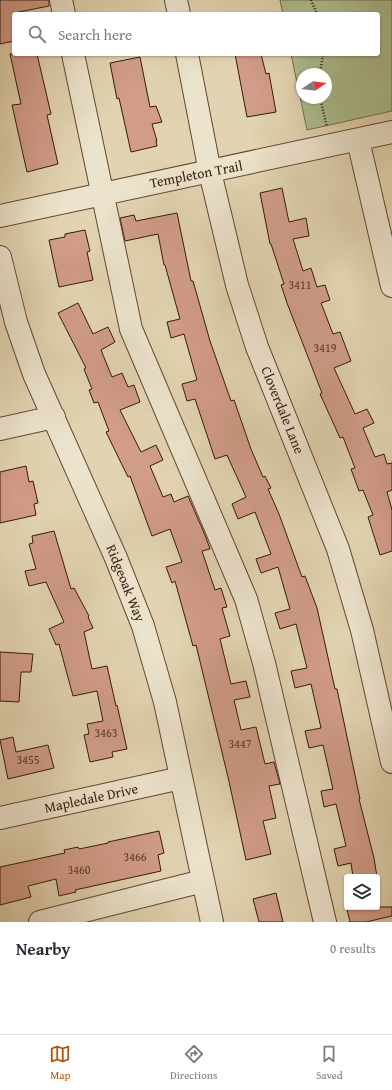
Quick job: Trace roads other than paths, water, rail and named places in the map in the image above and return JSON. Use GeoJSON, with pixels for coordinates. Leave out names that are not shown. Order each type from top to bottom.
{"type":"FeatureCollection","features":[{"type":"Feature","properties":{"kind":"street"},"geometry":{"type":"LineString","coordinates":[[61,0],[64,12]]}},
{"type":"Feature","properties":{"kind":"street"},"geometry":{"type":"LineString","coordinates":[[176,0],[179,12]]}},
{"type":"Feature","properties":{"kind":"street"},"geometry":{"type":"LineString","coordinates":[[73,56],[131,329],[246,599],[264,662],[325,922]]}},
{"type":"Feature","properties":{"kind":"street","name":"Cloverdale Lane"},"geometry":{"type":"LineString","coordinates":[[187,56],[210,172],[237,285],[257,347],[338,549],[362,630],[392,762]]}},
{"type":"Feature","properties":{"kind":"street","name":"Templeton Trail"},"geometry":{"type":"LineString","coordinates":[[0,216],[392,132]]}},
{"type":"Feature","properties":{"kind":"street"},"geometry":{"type":"LineString","coordinates":[[358,140],[392,286]]}},
{"type":"Feature","properties":{"kind":"street","name":"Ridgeoak Way"},"geometry":{"type":"LineString","coordinates":[[0,257],[8,323],[54,417],[116,558],[143,626],[165,702],[212,922]]}},
{"type":"Feature","properties":{"kind":"street"},"geometry":{"type":"LineString","coordinates":[[0,429],[54,417]]}},
{"type":"Feature","properties":{"kind":"street","name":"Mapledale Drive"},"geometry":{"type":"LineString","coordinates":[[0,818],[181,778]]}},
{"type":"Feature","properties":{"kind":"street"},"geometry":{"type":"LineString","coordinates":[[40,922],[203,881]]}}]}
